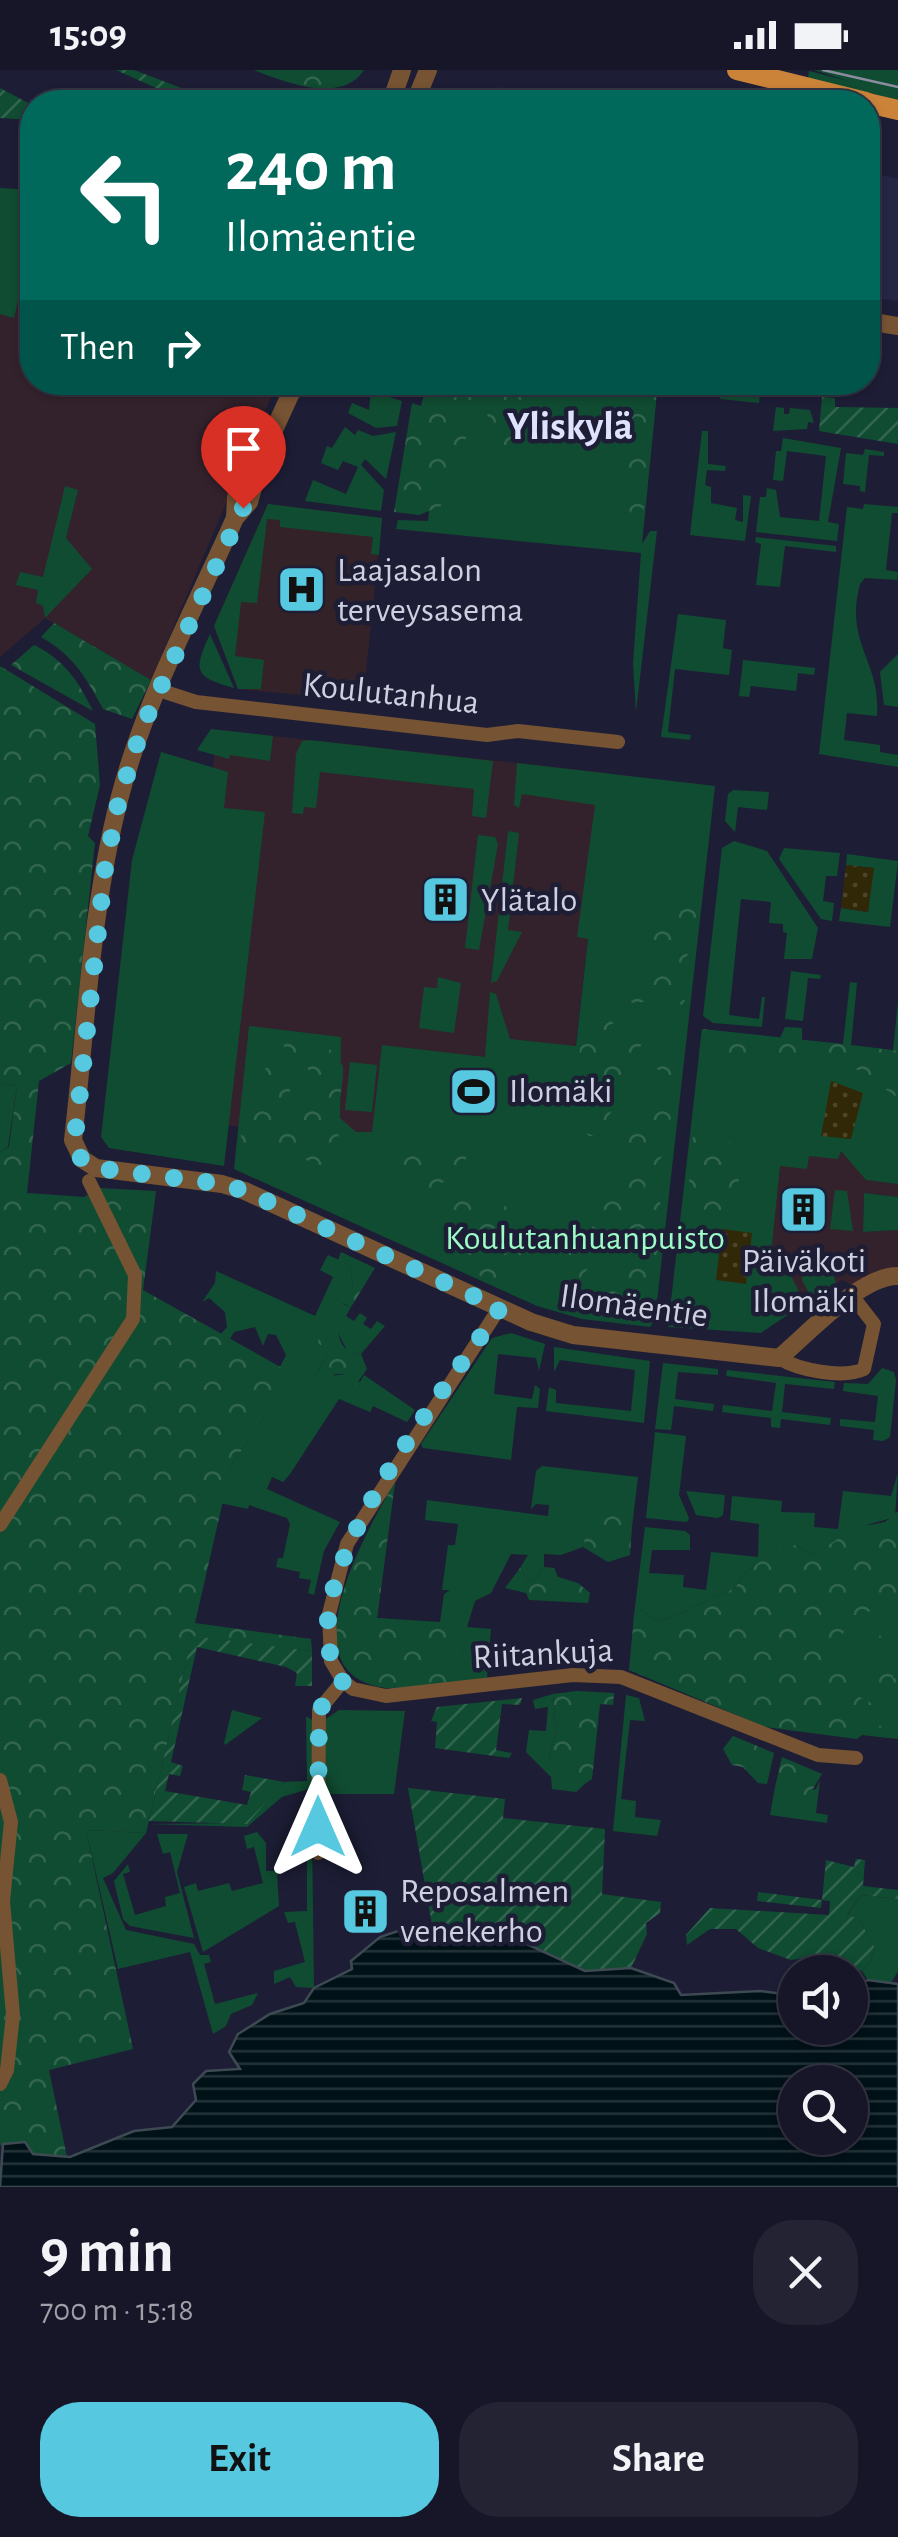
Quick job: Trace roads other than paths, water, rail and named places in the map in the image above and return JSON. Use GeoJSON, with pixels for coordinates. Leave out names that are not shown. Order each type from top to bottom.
{"type":"FeatureCollection","features":[{"type":"Feature","properties":{"kind":"main road"},"geometry":{"type":"LineString","coordinates":[[737,70],[816,90]]}},
{"type":"Feature","properties":{"kind":"street"},"geometry":{"type":"LineString","coordinates":[[0,1524],[132,1318],[135,1275],[73,1140],[105,869],[128,767],[235,518],[249,502],[262,456],[290,395]]}},
{"type":"Feature","properties":{"kind":"street","name":"Koulutanhua"},"geometry":{"type":"LineString","coordinates":[[159,690],[196,702],[288,714],[488,736],[518,732],[618,742]]}},
{"type":"Feature","properties":{"kind":"street","name":"Ilomäentie"},"geometry":{"type":"LineString","coordinates":[[90,1174],[222,1184],[245,1191],[500,1308],[573,1335],[779,1358],[790,1366],[856,1373],[864,1369],[874,1324],[852,1297]]}},
{"type":"Feature","properties":{"kind":"street"},"geometry":{"type":"LineString","coordinates":[[779,1358],[874,1279],[895,1276]]}},
{"type":"Feature","properties":{"kind":"street"},"geometry":{"type":"LineString","coordinates":[[318,1853],[319,1710],[343,1681],[331,1662],[328,1614],[347,1544],[500,1308]]}},
{"type":"Feature","properties":{"kind":"street","name":"Riitankuja"},"geometry":{"type":"LineString","coordinates":[[343,1681],[368,1694],[386,1696],[573,1675],[621,1677],[818,1755],[856,1758]]}},
{"type":"Feature","properties":{"kind":"street"},"geometry":{"type":"LineString","coordinates":[[0,1780],[11,1822],[3,1901],[14,2015],[7,2070],[0,2084]]}},
{"type":"Feature","properties":{"kind":"tram line"},"geometry":{"type":"LineString","coordinates":[[823,70],[898,87]]}},
{"type":"Feature","properties":{"kind":"place","name":"Laajasalon terveysasema"},"geometry":{"type":"Point","coordinates":[302,590]}},
{"type":"Feature","properties":{"kind":"place","name":"Ylätalo"},"geometry":{"type":"Point","coordinates":[446,900]}},
{"type":"Feature","properties":{"kind":"place","name":"Ilomäki"},"geometry":{"type":"Point","coordinates":[474,1091]}},
{"type":"Feature","properties":{"kind":"place","name":"Päiväkoti Ilomäki"},"geometry":{"type":"Point","coordinates":[804,1209]}},
{"type":"Feature","properties":{"kind":"place","name":"Reposalmen venekerho"},"geometry":{"type":"Point","coordinates":[365,1911]}},
{"type":"Feature","properties":{"kind":"district","name":"Yliskylä"},"geometry":{"type":"Point","coordinates":[570,427]}},
{"type":"Feature","properties":{"kind":"park label","name":"Koulutanhuanpuisto"},"geometry":{"type":"Point","coordinates":[585,1238]}}]}
